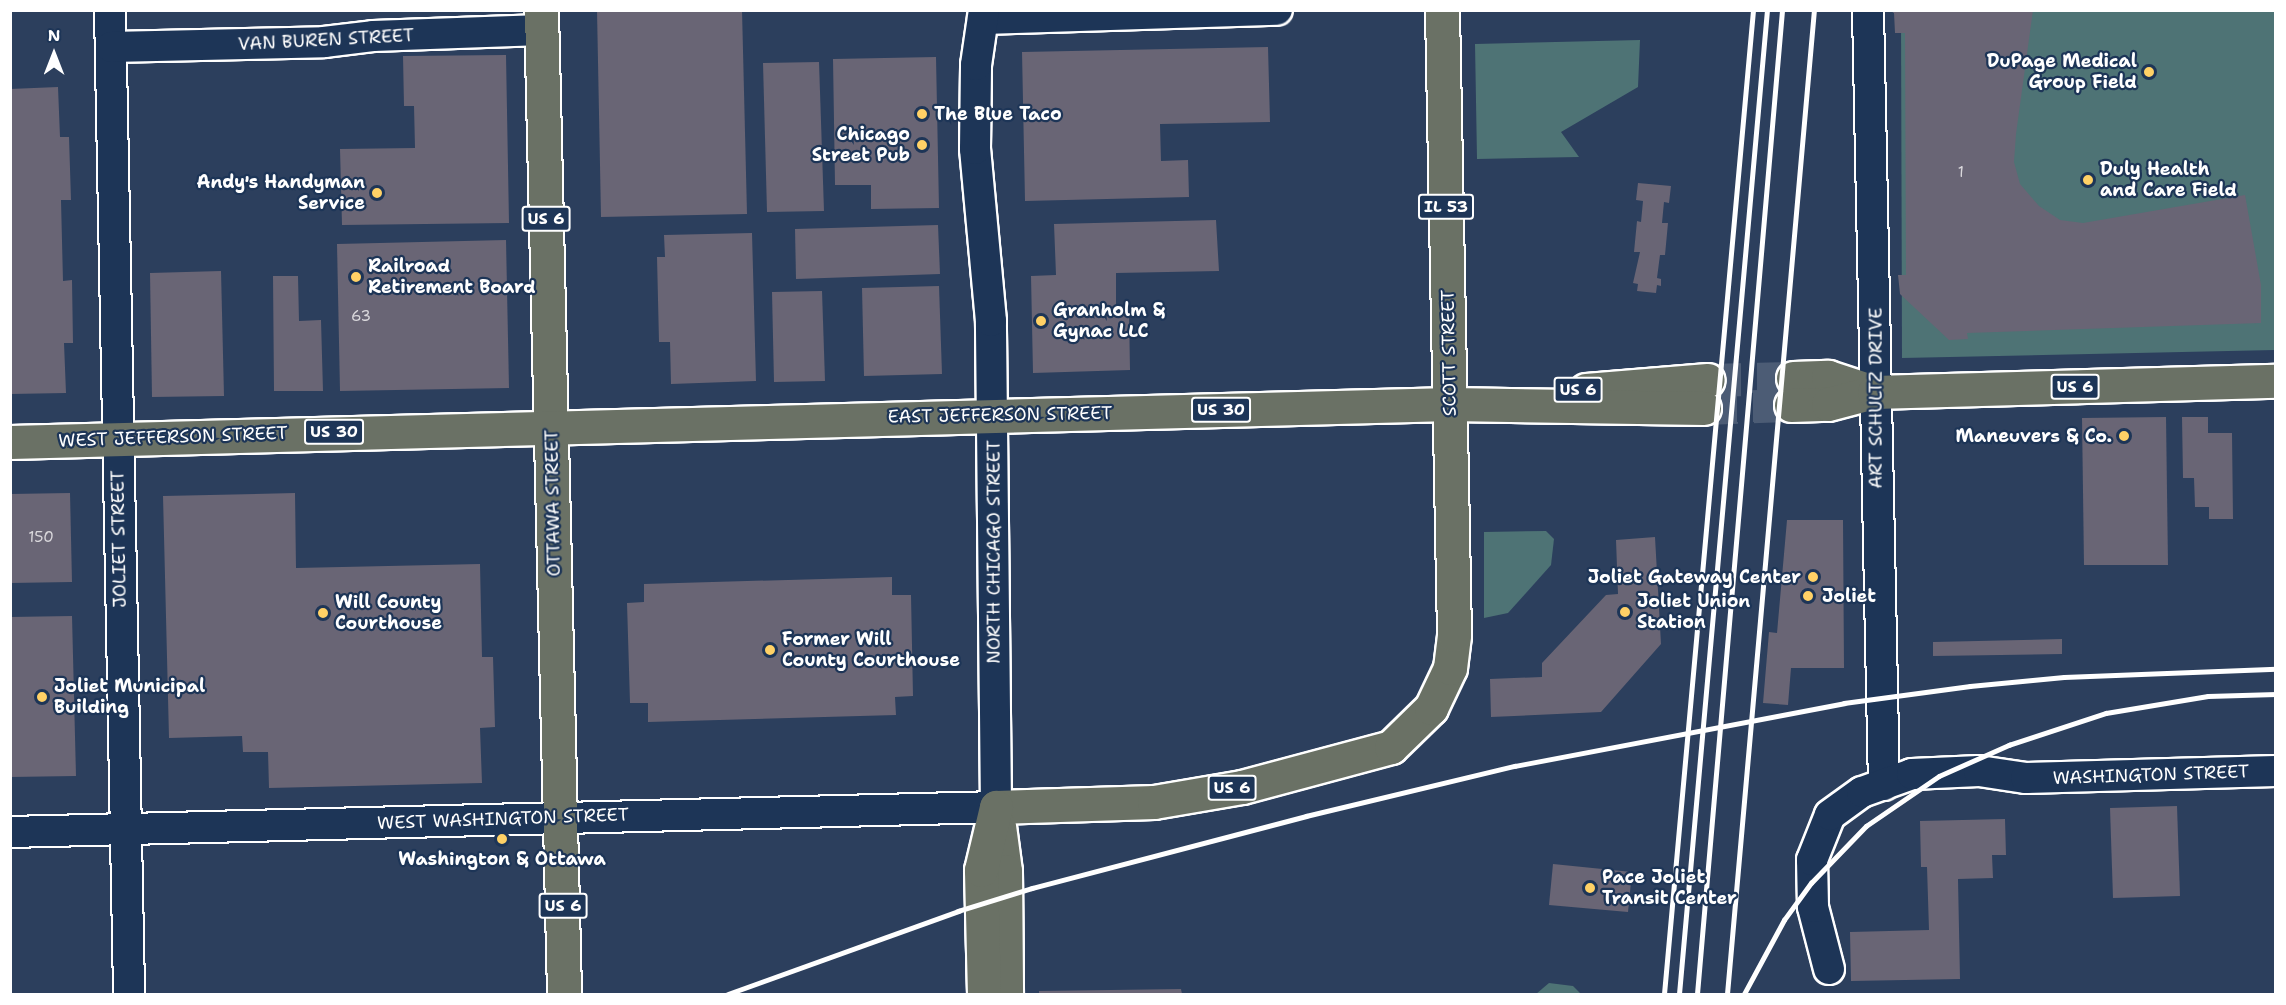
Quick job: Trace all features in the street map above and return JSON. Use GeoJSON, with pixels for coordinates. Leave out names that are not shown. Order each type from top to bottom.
{"type":"FeatureCollection","features":[{"type":"Feature","properties":{"kind":"main road","name":"SCOTT STREET"},"geometry":{"type":"LineString","coordinates":[[996,807],[1154,802],[1242,787],[1377,752],[1391,747],[1420,722],[1438,692],[1450,668],[1454,635],[1442,10]]}},
{"type":"Feature","properties":{"kind":"main road","name":"OTTAWA STREET"},"geometry":{"type":"LineString","coordinates":[[541,20],[564,994]]}},
{"type":"Feature","properties":{"kind":"main road","name":"US 6"},"geometry":{"type":"LineString","coordinates":[[1792,392],[1828,377],[1874,392],[2276,381]]}},
{"type":"Feature","properties":{"kind":"main road","name":"EAST JEFFERSON STREET"},"geometry":{"type":"LineString","coordinates":[[551,427],[1450,404],[1706,394]]}},
{"type":"Feature","properties":{"kind":"main road","name":"WEST JEFFERSON STREET"},"geometry":{"type":"LineString","coordinates":[[10,442],[551,427]]}},
{"type":"Feature","properties":{"kind":"main road"},"geometry":{"type":"LineString","coordinates":[[984,994],[981,870],[996,807]]}},
{"type":"Feature","properties":{"kind":"main road"},"geometry":{"type":"LineString","coordinates":[[996,807],[1005,871],[1006,994]]}},
{"type":"Feature","properties":{"kind":"street","name":"JOLIET STREET"},"geometry":{"type":"LineString","coordinates":[[110,10],[124,829],[129,994]]}},
{"type":"Feature","properties":{"kind":"street"},"geometry":{"type":"LineString","coordinates":[[983,15],[1276,10]]}},
{"type":"Feature","properties":{"kind":"street","name":"ART SCHULTZ DRIVE"},"geometry":{"type":"LineString","coordinates":[[1868,10],[1877,349],[1874,392],[1884,785]]}},
{"type":"Feature","properties":{"kind":"street","name":"NORTH CHICAGO STREET"},"geometry":{"type":"LineString","coordinates":[[983,15],[976,65],[975,149],[988,270],[993,416],[996,807]]}},
{"type":"Feature","properties":{"kind":"street","name":"VAN BUREN STREET"},"geometry":{"type":"LineString","coordinates":[[111,47],[324,42],[541,20]]}},
{"type":"Feature","properties":{"kind":"street","name":"WASHINGTON STREET"},"geometry":{"type":"LineString","coordinates":[[1884,785],[1914,795],[1981,791],[2026,778],[2276,771]]}},
{"type":"Feature","properties":{"kind":"street"},"geometry":{"type":"LineString","coordinates":[[1829,982],[1813,907],[1812,860],[1830,815],[1843,803],[1884,785]]}},
{"type":"Feature","properties":{"kind":"street","name":"WEST WASHINGTON STREET"},"geometry":{"type":"LineString","coordinates":[[10,832],[996,807]]}},
{"type":"Feature","properties":{"kind":"green space","name":"Duly Health and Care Field"},"geometry":{"type":"Polygon","coordinates":[[[1901,11],[2275,11],[2275,350],[1902,358],[1901,11]]]}},
{"type":"Feature","properties":{"kind":"green space"},"geometry":{"type":"Polygon","coordinates":[[[1640,40],[1638,87],[1561,132],[1579,157],[1477,159],[1475,44],[1640,40]]]}},
{"type":"Feature","properties":{"kind":"green space"},"geometry":{"type":"Polygon","coordinates":[[[1546,531],[1554,539],[1551,565],[1508,613],[1484,618],[1484,532],[1546,531]]]}},
{"type":"Feature","properties":{"kind":"green space"},"geometry":{"type":"Polygon","coordinates":[[[1549,983],[1573,986],[1581,994],[1536,994],[1549,983]]]}},
{"type":"Feature","properties":{"kind":"building"},"geometry":{"type":"Polygon","coordinates":[[[597,10],[742,10],[747,214],[601,217],[597,10]]]}},
{"type":"Feature","properties":{"kind":"building","name":"Duly Health and Care Field"},"geometry":{"type":"Polygon","coordinates":[[[1889,10],[2033,10],[2016,134],[2014,162],[2020,184],[2039,206],[2060,220],[2083,223],[2245,195],[2261,285],[2261,323],[1967,333],[1968,339],[1949,340],[1900,294],[1898,275],[1906,275],[1905,33],[1895,33],[1894,13],[1889,10]]]}},
{"type":"Feature","properties":{"kind":"building"},"geometry":{"type":"Polygon","coordinates":[[[1268,47],[1270,122],[1160,124],[1161,161],[1188,160],[1189,197],[1025,201],[1022,52],[1268,47]]]}},
{"type":"Feature","properties":{"kind":"building"},"geometry":{"type":"Polygon","coordinates":[[[506,55],[509,223],[342,225],[340,149],[415,148],[414,106],[404,106],[403,56],[506,55]]]}},
{"type":"Feature","properties":{"kind":"building"},"geometry":{"type":"Polygon","coordinates":[[[936,57],[939,208],[871,209],[871,185],[835,185],[833,59],[936,57]]]}},
{"type":"Feature","properties":{"kind":"building"},"geometry":{"type":"Polygon","coordinates":[[[819,62],[824,211],[767,212],[763,63],[819,62]]]}},
{"type":"Feature","properties":{"kind":"building"},"geometry":{"type":"Polygon","coordinates":[[[58,87],[60,137],[69,137],[71,200],[61,200],[63,281],[72,280],[73,343],[64,343],[66,393],[10,394],[10,89],[58,87]]]}},
{"type":"Feature","properties":{"kind":"building"},"geometry":{"type":"Polygon","coordinates":[[[1638,183],[1671,186],[1669,203],[1664,202],[1662,223],[1668,223],[1665,255],[1660,255],[1657,278],[1661,279],[1661,286],[1657,285],[1656,293],[1637,291],[1638,284],[1633,283],[1640,252],[1634,252],[1637,221],[1641,222],[1643,201],[1636,200],[1638,183]]]}},
{"type":"Feature","properties":{"kind":"building"},"geometry":{"type":"Polygon","coordinates":[[[1216,220],[1219,271],[1116,273],[1116,312],[1129,311],[1130,370],[1033,373],[1031,276],[1056,275],[1054,224],[1216,220]]]}},
{"type":"Feature","properties":{"kind":"building"},"geometry":{"type":"Polygon","coordinates":[[[938,225],[940,274],[796,279],[795,229],[938,225]]]}},
{"type":"Feature","properties":{"kind":"building"},"geometry":{"type":"Polygon","coordinates":[[[752,233],[756,381],[671,384],[670,342],[659,342],[657,257],[665,257],[664,235],[752,233]]]}},
{"type":"Feature","properties":{"kind":"building"},"geometry":{"type":"Polygon","coordinates":[[[506,240],[509,388],[340,391],[337,244],[506,240]]]}},
{"type":"Feature","properties":{"kind":"building"},"geometry":{"type":"Polygon","coordinates":[[[221,271],[224,396],[152,397],[150,273],[221,271]]]}},
{"type":"Feature","properties":{"kind":"building"},"geometry":{"type":"Polygon","coordinates":[[[273,276],[298,276],[299,321],[321,320],[323,391],[274,391],[273,276]]]}},
{"type":"Feature","properties":{"kind":"building"},"geometry":{"type":"Polygon","coordinates":[[[939,286],[942,374],[864,376],[862,288],[939,286]]]}},
{"type":"Feature","properties":{"kind":"building"},"geometry":{"type":"Polygon","coordinates":[[[822,291],[825,381],[774,382],[772,292],[822,291]]]}},
{"type":"Feature","properties":{"kind":"building"},"geometry":{"type":"Polygon","coordinates":[[[2166,417],[2168,565],[2084,565],[2082,418],[2166,417]]]}},
{"type":"Feature","properties":{"kind":"building"},"geometry":{"type":"Polygon","coordinates":[[[2182,417],[2208,417],[2208,433],[2232,433],[2233,519],[2209,519],[2209,507],[2195,507],[2194,478],[2183,478],[2182,417]]]}},
{"type":"Feature","properties":{"kind":"building"},"geometry":{"type":"Polygon","coordinates":[[[70,493],[72,582],[10,583],[10,494],[70,493]]]}},
{"type":"Feature","properties":{"kind":"building","name":"Will County Courthouse"},"geometry":{"type":"Polygon","coordinates":[[[295,493],[296,568],[480,564],[482,657],[493,657],[495,727],[480,728],[482,783],[269,788],[268,752],[243,752],[242,736],[169,738],[163,496],[295,493]]]}},
{"type":"Feature","properties":{"kind":"building","name":"Joliet Gateway Center"},"geometry":{"type":"Polygon","coordinates":[[[1787,520],[1843,520],[1844,668],[1791,668],[1788,705],[1763,703],[1769,632],[1777,633],[1787,520]]]}},
{"type":"Feature","properties":{"kind":"building","name":"Joliet Union Station"},"geometry":{"type":"Polygon","coordinates":[[[1655,537],[1661,644],[1601,712],[1491,717],[1490,679],[1542,677],[1542,663],[1606,595],[1618,594],[1616,540],[1655,537]]]}},
{"type":"Feature","properties":{"kind":"building","name":"Former Will County Courthouse"},"geometry":{"type":"Polygon","coordinates":[[[892,577],[892,595],[911,595],[913,696],[895,697],[896,715],[648,722],[648,703],[630,703],[627,603],[644,602],[644,584],[892,577]]]}},
{"type":"Feature","properties":{"kind":"building","name":"Joliet Municipal Building"},"geometry":{"type":"Polygon","coordinates":[[[72,616],[76,776],[10,777],[10,617],[72,616]]]}},
{"type":"Feature","properties":{"kind":"building"},"geometry":{"type":"Polygon","coordinates":[[[2062,639],[2062,654],[1933,656],[1933,642],[2062,639]]]}},
{"type":"Feature","properties":{"kind":"building"},"geometry":{"type":"Polygon","coordinates":[[[2177,806],[2180,896],[2113,898],[2110,808],[2177,806]]]}},
{"type":"Feature","properties":{"kind":"building"},"geometry":{"type":"Polygon","coordinates":[[[2005,819],[2006,855],[1992,855],[1993,878],[1958,879],[1960,979],[1851,981],[1850,932],[1929,930],[1927,867],[1921,867],[1920,821],[2005,819]]]}},
{"type":"Feature","properties":{"kind":"building","name":"Pace Joliet Transit Center"},"geometry":{"type":"Polygon","coordinates":[[[1553,864],[1632,872],[1628,912],[1549,905],[1553,864]]]}},
{"type":"Feature","properties":{"kind":"building"},"geometry":{"type":"Polygon","coordinates":[[[1181,989],[1182,994],[1039,994],[1039,991],[1181,989]]]}},
{"type":"Feature","properties":{"kind":"tunnel"},"geometry":{"type":"LineString","coordinates":[[1708,380],[1793,378]]}},
{"type":"Feature","properties":{"kind":"tunnel"},"geometry":{"type":"LineString","coordinates":[[1704,408],[1791,405]]}},
{"type":"Feature","properties":{"kind":"railway"},"geometry":{"type":"LineString","coordinates":[[1664,994],[1753,10]]}},
{"type":"Feature","properties":{"kind":"railway"},"geometry":{"type":"LineString","coordinates":[[1679,994],[1767,10]]}},
{"type":"Feature","properties":{"kind":"railway"},"geometry":{"type":"LineString","coordinates":[[1697,994],[1782,10]]}},
{"type":"Feature","properties":{"kind":"railway"},"geometry":{"type":"LineString","coordinates":[[1727,994],[1814,10]]}},
{"type":"Feature","properties":{"kind":"railway"},"geometry":{"type":"LineString","coordinates":[[728,994],[958,911],[1032,888],[1306,816],[1515,766],[1844,703],[1970,686],[2064,677],[2276,669]]}},
{"type":"Feature","properties":{"kind":"railway"},"geometry":{"type":"LineString","coordinates":[[1744,994],[1784,920],[1811,883],[1866,826],[1939,776],[2009,745],[2106,713],[2208,696],[2276,694]]}},
{"type":"Feature","properties":{"kind":"place","name":"DuPage Medical Group Field"},"geometry":{"type":"Point","coordinates":[2149,72]}},
{"type":"Feature","properties":{"kind":"place","name":"The Blue Taco"},"geometry":{"type":"Point","coordinates":[922,114]}},
{"type":"Feature","properties":{"kind":"place","name":"Chicago Street Pub"},"geometry":{"type":"Point","coordinates":[922,145]}},
{"type":"Feature","properties":{"kind":"place","name":"Duly Health and Care Field"},"geometry":{"type":"Point","coordinates":[2088,180]}},
{"type":"Feature","properties":{"kind":"place","name":"Andy's Handyman Service"},"geometry":{"type":"Point","coordinates":[377,193]}},
{"type":"Feature","properties":{"kind":"place","name":"Railroad Retirement Board"},"geometry":{"type":"Point","coordinates":[356,277]}},
{"type":"Feature","properties":{"kind":"place","name":"Granholm & Gynac LLC"},"geometry":{"type":"Point","coordinates":[1041,321]}},
{"type":"Feature","properties":{"kind":"place","name":"Maneuvers & Co."},"geometry":{"type":"Point","coordinates":[2124,436]}},
{"type":"Feature","properties":{"kind":"place","name":"Joliet Gateway Center"},"geometry":{"type":"Point","coordinates":[1813,577]}},
{"type":"Feature","properties":{"kind":"place","name":"Joliet"},"geometry":{"type":"Point","coordinates":[1808,596]}},
{"type":"Feature","properties":{"kind":"place","name":"Joliet Union Station"},"geometry":{"type":"Point","coordinates":[1625,612]}},
{"type":"Feature","properties":{"kind":"place","name":"Will County Courthouse"},"geometry":{"type":"Point","coordinates":[323,613]}},
{"type":"Feature","properties":{"kind":"place","name":"Former Will County Courthouse"},"geometry":{"type":"Point","coordinates":[770,650]}},
{"type":"Feature","properties":{"kind":"place","name":"Joliet Municipal Building"},"geometry":{"type":"Point","coordinates":[42,697]}},
{"type":"Feature","properties":{"kind":"place","name":"Washington & Ottawa"},"geometry":{"type":"Point","coordinates":[502,839]}},
{"type":"Feature","properties":{"kind":"place","name":"Pace Joliet Transit Center"},"geometry":{"type":"Point","coordinates":[1590,888]}}]}
